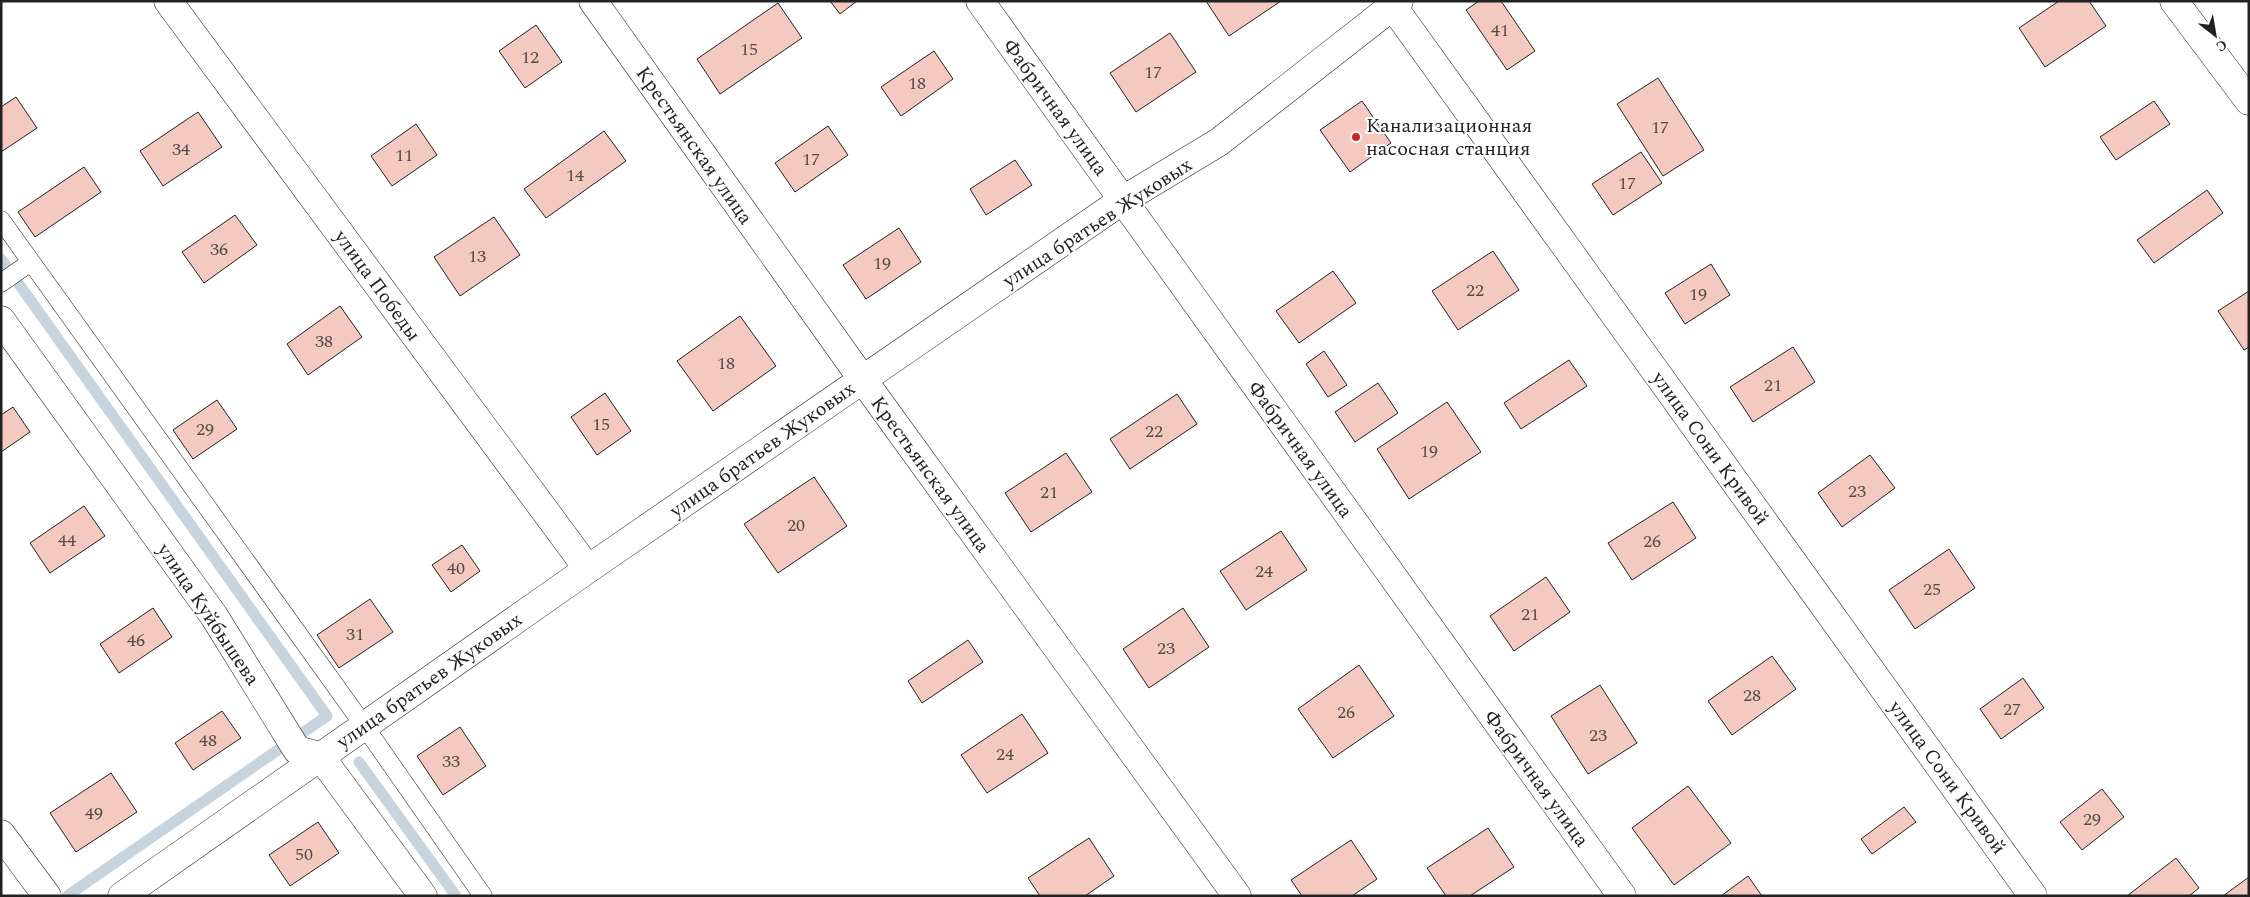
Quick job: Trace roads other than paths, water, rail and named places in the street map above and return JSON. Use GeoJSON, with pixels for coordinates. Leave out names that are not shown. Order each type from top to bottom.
{"type":"FeatureCollection","features":[{"type":"Feature","properties":{"kind":"street","name":"улица Победы"},"geometry":{"type":"LineString","coordinates":[[168,1],[588,569]]}},
{"type":"Feature","properties":{"kind":"street","name":"Крестьянская улица"},"geometry":{"type":"LineString","coordinates":[[593,1],[863,380],[1237,896]]}},
{"type":"Feature","properties":{"kind":"street","name":"Фабричная улица"},"geometry":{"type":"LineString","coordinates":[[980,1],[1622,896]]}},
{"type":"Feature","properties":{"kind":"street"},"geometry":{"type":"LineString","coordinates":[[2174,1],[2249,101]]}},
{"type":"Feature","properties":{"kind":"street","name":"улица братьев Жуковых"},"geometry":{"type":"LineString","coordinates":[[122,896],[588,569],[1123,200],[1219,142],[1394,3]]}},
{"type":"Feature","properties":{"kind":"street","name":"улица Сони Кривой"},"geometry":{"type":"LineString","coordinates":[[1394,3],[2033,896]]}},
{"type":"Feature","properties":{"kind":"street","name":"улица Куйбышева"},"geometry":{"type":"LineString","coordinates":[[1,320],[214,616],[297,750],[320,756]]}},
{"type":"Feature","properties":{"kind":"street"},"geometry":{"type":"LineString","coordinates":[[320,756],[423,896]]}},
{"type":"Feature","properties":{"kind":"street"},"geometry":{"type":"LineString","coordinates":[[1,834],[47,896]]}},
{"type":"Feature","properties":{"kind":"lane"},"geometry":{"type":"LineString","coordinates":[[1,220],[365,727],[483,896]]}},
{"type":"Feature","properties":{"kind":"lane"},"geometry":{"type":"LineString","coordinates":[[1,283],[32,262]]}},
{"type":"Feature","properties":{"kind":"waterway"},"geometry":{"type":"LineString","coordinates":[[1,259],[327,716],[67,896]]}},
{"type":"Feature","properties":{"kind":"waterway"},"geometry":{"type":"LineString","coordinates":[[359,762],[456,896]]}},
{"type":"Feature","properties":{"kind":"place","name":"Канализационная насосная станция"},"geometry":{"type":"Point","coordinates":[1356,137]}}]}
